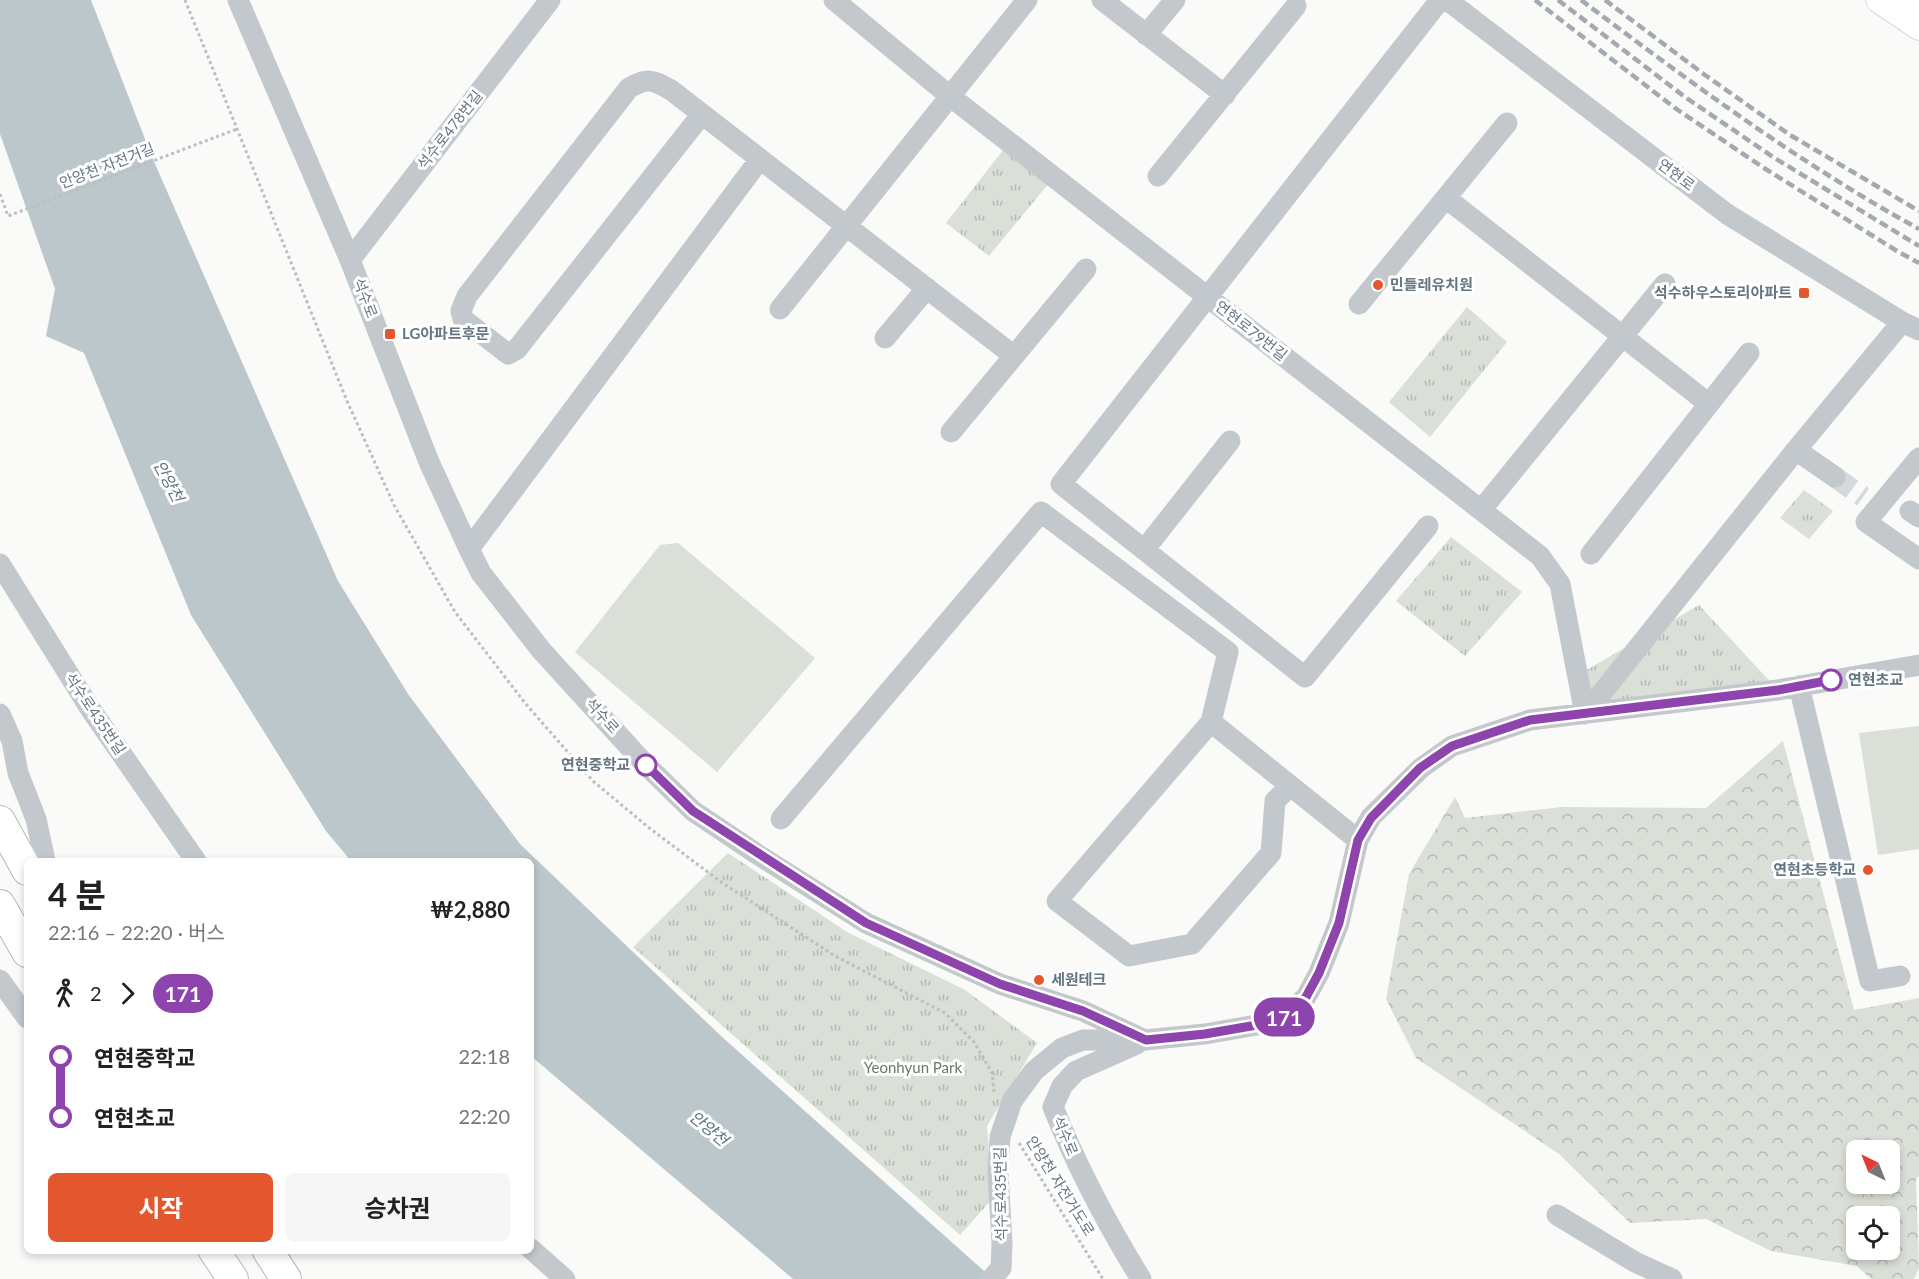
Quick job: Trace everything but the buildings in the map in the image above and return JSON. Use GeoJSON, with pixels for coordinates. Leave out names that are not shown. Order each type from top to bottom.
{"type":"FeatureCollection","features":[{"type":"Feature","properties":{"kind":"highway"},"geometry":{"type":"LineString","coordinates":[[1905,0],[1919,9]]}},
{"type":"Feature","properties":{"kind":"highway"},"geometry":{"type":"LineString","coordinates":[[0,821],[24,865]]}},
{"type":"Feature","properties":{"kind":"highway"},"geometry":{"type":"LineString","coordinates":[[0,905],[24,947]]}},
{"type":"Feature","properties":{"kind":"highway"},"geometry":{"type":"LineString","coordinates":[[216,1254],[232,1279]]}},
{"type":"Feature","properties":{"kind":"highway"},"geometry":{"type":"LineString","coordinates":[[270,1254],[286,1279]]}},
{"type":"Feature","properties":{"kind":"main road"},"geometry":{"type":"LineString","coordinates":[[1880,0],[1919,27]]}},
{"type":"Feature","properties":{"kind":"street","name":"석수로"},"geometry":{"type":"LineString","coordinates":[[238,0],[350,260],[429,462],[469,549],[481,573],[541,650],[644,763],[693,811],[866,923],[1000,984],[1083,1011],[1146,1040]]}},
{"type":"Feature","properties":{"kind":"street","name":"석수로478번길"},"geometry":{"type":"LineString","coordinates":[[350,260],[550,0]]}},
{"type":"Feature","properties":{"kind":"street","name":"연현로79번길"},"geometry":{"type":"LineString","coordinates":[[834,0],[951,97],[1540,556],[1560,584],[1585,714]]}},
{"type":"Feature","properties":{"kind":"street"},"geometry":{"type":"LineString","coordinates":[[780,309],[1027,0]]}},
{"type":"Feature","properties":{"kind":"street"},"geometry":{"type":"LineString","coordinates":[[1102,0],[1225,95]]}},
{"type":"Feature","properties":{"kind":"street"},"geometry":{"type":"LineString","coordinates":[[1146,35],[1175,0]]}},
{"type":"Feature","properties":{"kind":"street"},"geometry":{"type":"LineString","coordinates":[[1428,526],[1305,677],[1061,484],[1440,0]]}},
{"type":"Feature","properties":{"kind":"street","name":"연현로"},"geometry":{"type":"LineString","coordinates":[[1447,0],[1727,214],[1910,326]]}},
{"type":"Feature","properties":{"kind":"street"},"geometry":{"type":"LineString","coordinates":[[1158,176],[1296,6]]}},
{"type":"Feature","properties":{"kind":"street"},"geometry":{"type":"LineString","coordinates":[[702,114],[518,349],[507,354],[463,319],[461,311],[467,296],[629,88],[642,81],[654,81],[671,90],[927,288],[1014,356]]}},
{"type":"Feature","properties":{"kind":"street"},"geometry":{"type":"LineString","coordinates":[[1359,304],[1506,123]]}},
{"type":"Feature","properties":{"kind":"street"},"geometry":{"type":"LineString","coordinates":[[469,549],[760,159]]}},
{"type":"Feature","properties":{"kind":"street"},"geometry":{"type":"LineString","coordinates":[[1446,198],[1709,404]]}},
{"type":"Feature","properties":{"kind":"street"},"geometry":{"type":"LineString","coordinates":[[951,432],[1086,268]]}},
{"type":"Feature","properties":{"kind":"street"},"geometry":{"type":"LineString","coordinates":[[1482,509],[1665,284]]}},
{"type":"Feature","properties":{"kind":"street"},"geometry":{"type":"LineString","coordinates":[[885,338],[927,288]]}},
{"type":"Feature","properties":{"kind":"street"},"geometry":{"type":"LineString","coordinates":[[1585,714],[1796,450],[1910,326]]}},
{"type":"Feature","properties":{"kind":"street"},"geometry":{"type":"LineString","coordinates":[[1591,554],[1749,353]]}},
{"type":"Feature","properties":{"kind":"street"},"geometry":{"type":"LineString","coordinates":[[1144,550],[1230,441]]}},
{"type":"Feature","properties":{"kind":"street"},"geometry":{"type":"LineString","coordinates":[[1796,450],[1834,477]]}},
{"type":"Feature","properties":{"kind":"street"},"geometry":{"type":"LineString","coordinates":[[1919,458],[1871,502],[1866,522],[1919,559]]}},
{"type":"Feature","properties":{"kind":"street"},"geometry":{"type":"LineString","coordinates":[[781,819],[1041,512],[1228,652],[1211,722],[1057,901],[1128,956],[1192,945],[1271,853],[1275,801],[1290,786]]}},
{"type":"Feature","properties":{"kind":"street","name":"석수로435번길"},"geometry":{"type":"LineString","coordinates":[[0,564],[91,710],[194,858]]}},
{"type":"Feature","properties":{"kind":"street"},"geometry":{"type":"LineString","coordinates":[[1146,1040],[1205,1034],[1280,1021],[1306,997],[1319,973],[1339,923],[1358,840],[1371,818],[1420,768],[1452,746],[1530,720],[1798,686],[1919,665]]}},
{"type":"Feature","properties":{"kind":"street"},"geometry":{"type":"LineString","coordinates":[[1798,686],[1870,981],[1900,976]]}},
{"type":"Feature","properties":{"kind":"street"},"geometry":{"type":"LineString","coordinates":[[0,714],[12,741],[18,773],[36,819],[44,858]]}},
{"type":"Feature","properties":{"kind":"street"},"geometry":{"type":"LineString","coordinates":[[1211,722],[1358,840]]}},
{"type":"Feature","properties":{"kind":"street"},"geometry":{"type":"LineString","coordinates":[[0,980],[24,1014]]}},
{"type":"Feature","properties":{"kind":"street","name":"석수로435번길"},"geometry":{"type":"LineString","coordinates":[[996,1273],[1002,1244],[998,1173],[1000,1137],[1012,1101],[1034,1071],[1062,1048],[1083,1040],[1146,1040]]}},
{"type":"Feature","properties":{"kind":"street","name":"석수로"},"geometry":{"type":"LineString","coordinates":[[1141,1279],[1089,1188],[1053,1107],[1062,1086],[1076,1071],[1146,1040]]}},
{"type":"Feature","properties":{"kind":"street"},"geometry":{"type":"LineString","coordinates":[[1557,1215],[1635,1262],[1672,1279]]}},
{"type":"Feature","properties":{"kind":"street"},"geometry":{"type":"LineString","coordinates":[[534,1251],[565,1279]]}},
{"type":"Feature","properties":{"kind":"path","name":"안양천 자전거길"},"geometry":{"type":"LineString","coordinates":[[0,194],[8,216],[237,129]]}},
{"type":"Feature","properties":{"kind":"path","name":"안양천 자전거도로"},"geometry":{"type":"LineString","coordinates":[[1005,1122],[1103,1279]]}},
{"type":"Feature","properties":{"kind":"green space"},"geometry":{"type":"Polygon","coordinates":[[[1004,149],[1049,183],[989,256],[946,223],[1004,149]]]}},
{"type":"Feature","properties":{"kind":"green space"},"geometry":{"type":"Polygon","coordinates":[[[1467,307],[1507,342],[1430,437],[1389,402],[1467,307]]]}},
{"type":"Feature","properties":{"kind":"green space"},"geometry":{"type":"Polygon","coordinates":[[[1804,490],[1833,511],[1809,539],[1780,518],[1804,490]]]}},
{"type":"Feature","properties":{"kind":"green space"},"geometry":{"type":"Polygon","coordinates":[[[1451,537],[1522,592],[1465,656],[1396,601],[1451,537]]]}},
{"type":"Feature","properties":{"kind":"green space"},"geometry":{"type":"Polygon","coordinates":[[[678,543],[815,658],[717,772],[575,652],[660,545],[678,543]]]}},
{"type":"Feature","properties":{"kind":"green space"},"geometry":{"type":"Polygon","coordinates":[[[1699,605],[1778,690],[1585,714],[1576,676],[1699,605]]]}},
{"type":"Feature","properties":{"kind":"green space"},"geometry":{"type":"Polygon","coordinates":[[[1919,726],[1919,849],[1878,855],[1859,733],[1919,726]]]}},
{"type":"Feature","properties":{"kind":"green space"},"geometry":{"type":"Polygon","coordinates":[[[1783,741],[1854,1010],[1919,998],[1919,1175],[1916,1180],[1919,1268],[1914,1279],[1871,1279],[1857,1266],[1771,1251],[1706,1219],[1630,1223],[1559,1154],[1416,1058],[1386,999],[1409,874],[1455,797],[1465,818],[1562,807],[1706,808],[1783,741]]]}},
{"type":"Feature","properties":{"kind":"green space","name":"Yeonhyun Park"},"geometry":{"type":"Polygon","coordinates":[[[728,853],[847,932],[965,990],[1037,1043],[987,1126],[993,1198],[960,1235],[633,947],[728,853]]]}},
{"type":"Feature","properties":{"kind":"water","name":"안양천"},"geometry":{"type":"Polygon","coordinates":[[[0,0],[91,0],[152,157],[338,581],[408,694],[520,844],[721,1036],[993,1279],[793,1279],[534,1059],[534,858],[348,858],[326,831],[191,615],[84,353],[46,336],[55,289],[0,134],[0,0]]]}},
{"type":"Feature","properties":{"kind":"tunnel"},"geometry":{"type":"LineString","coordinates":[[1835,477],[1863,497]]}},
{"type":"Feature","properties":{"kind":"railway"},"geometry":{"type":"LineString","coordinates":[[1535,0],[1675,108],[1764,168],[1919,263]]}},
{"type":"Feature","properties":{"kind":"railway"},"geometry":{"type":"LineString","coordinates":[[1558,0],[1685,97],[1773,157],[1919,246]]}},
{"type":"Feature","properties":{"kind":"railway"},"geometry":{"type":"LineString","coordinates":[[1581,0],[1704,91],[1788,149],[1874,204],[1919,229]]}},
{"type":"Feature","properties":{"kind":"railway"},"geometry":{"type":"LineString","coordinates":[[1605,0],[1790,135],[1919,211]]}},
{"type":"Feature","properties":{"kind":"bus line","name":"171"},"geometry":{"type":"LineString","coordinates":[[646,765],[693,811],[866,923],[1000,984],[1083,1011],[1146,1040],[1205,1034],[1280,1021],[1306,997],[1319,973],[1339,923],[1358,840],[1371,818],[1420,768],[1452,746],[1530,720],[1778,690],[1831,680]]}},
{"type":"Feature","properties":{"kind":"place","name":"민들레유치원"},"geometry":{"type":"Point","coordinates":[1378,285]}},
{"type":"Feature","properties":{"kind":"place","name":"석수하우스토리아파트"},"geometry":{"type":"Point","coordinates":[1804,293]}},
{"type":"Feature","properties":{"kind":"place","name":"LG아파트후문"},"geometry":{"type":"Point","coordinates":[390,334]}},
{"type":"Feature","properties":{"kind":"place","name":"연현초교"},"geometry":{"type":"Point","coordinates":[1831,680]}},
{"type":"Feature","properties":{"kind":"place","name":"연현중학교"},"geometry":{"type":"Point","coordinates":[646,765]}},
{"type":"Feature","properties":{"kind":"place","name":"연현초등학교"},"geometry":{"type":"Point","coordinates":[1868,870]}},
{"type":"Feature","properties":{"kind":"place","name":"세원테크"},"geometry":{"type":"Point","coordinates":[1039,980]}}]}
